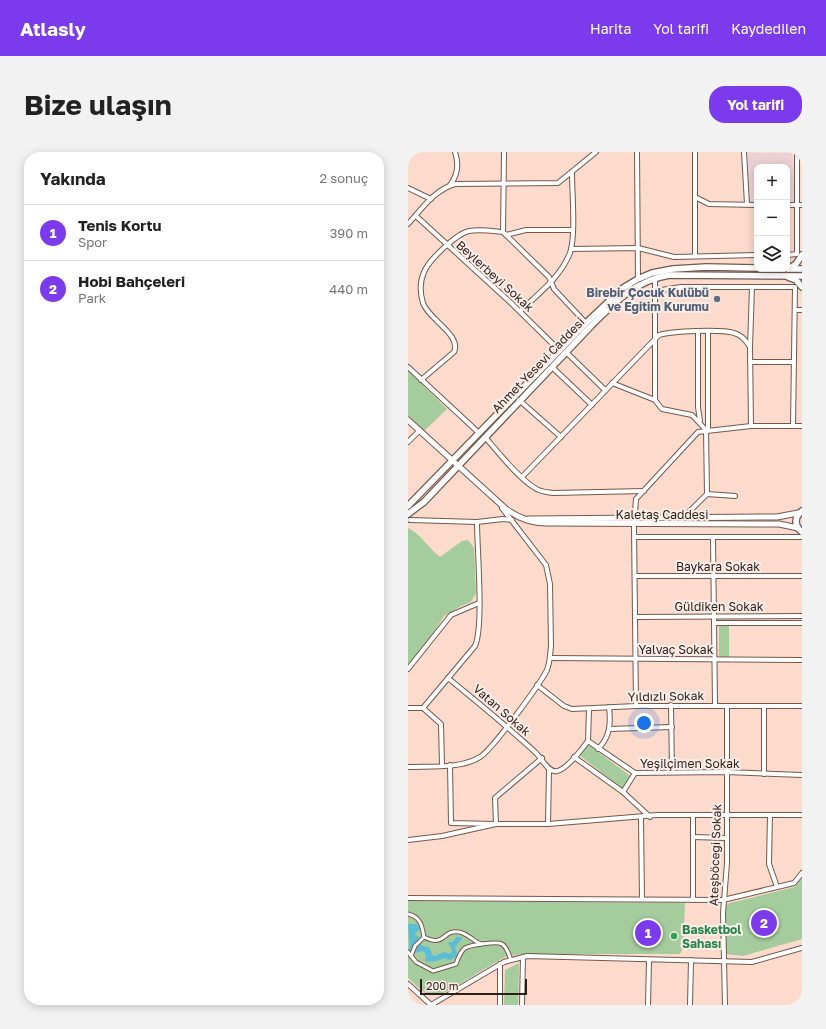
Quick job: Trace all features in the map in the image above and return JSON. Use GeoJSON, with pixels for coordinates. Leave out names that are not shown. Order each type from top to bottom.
{"type":"FeatureCollection","features":[{"type":"Feature","properties":{"kind":"main road"},"geometry":{"type":"LineString","coordinates":[[790,268],[796,264],[802,256]]}},
{"type":"Feature","properties":{"kind":"main road","name":"Ahmet Yesevi Caddesi"},"geometry":{"type":"LineString","coordinates":[[409,517],[552,367],[586,323],[623,288],[652,273],[673,269],[706,267],[754,268]]}},
{"type":"Feature","properties":{"kind":"main road"},"geometry":{"type":"LineString","coordinates":[[790,269],[802,269]]}},
{"type":"Feature","properties":{"kind":"main road","name":"Ahmet Yesevi Caddesi"},"geometry":{"type":"LineString","coordinates":[[408,506],[479,433],[619,298],[638,285],[655,278],[670,275],[802,276]]}},
{"type":"Feature","properties":{"kind":"main road"},"geometry":{"type":"LineString","coordinates":[[784,275],[796,280],[802,287]]}},
{"type":"Feature","properties":{"kind":"main road"},"geometry":{"type":"LineString","coordinates":[[801,511],[795,521],[801,532]]}},
{"type":"Feature","properties":{"kind":"street"},"geometry":{"type":"LineString","coordinates":[[450,186],[456,178],[458,162],[455,152]]}},
{"type":"Feature","properties":{"kind":"street"},"geometry":{"type":"LineString","coordinates":[[504,152],[504,234],[541,268],[549,277],[554,289],[586,323]]}},
{"type":"Feature","properties":{"kind":"street"},"geometry":{"type":"LineString","coordinates":[[408,224],[438,191],[450,186],[558,183],[596,152]]}},
{"type":"Feature","properties":{"kind":"street"},"geometry":{"type":"LineString","coordinates":[[637,152],[638,279]]}},
{"type":"Feature","properties":{"kind":"street"},"geometry":{"type":"LineString","coordinates":[[695,152],[695,255]]}},
{"type":"Feature","properties":{"kind":"street"},"geometry":{"type":"LineString","coordinates":[[744,152],[747,204]]}},
{"type":"Feature","properties":{"kind":"street"},"geometry":{"type":"LineString","coordinates":[[790,255],[797,254],[797,152]]}},
{"type":"Feature","properties":{"kind":"street"},"geometry":{"type":"LineString","coordinates":[[520,311],[551,283],[564,265],[571,249],[572,173]]}},
{"type":"Feature","properties":{"kind":"street"},"geometry":{"type":"LineString","coordinates":[[408,188],[430,199]]}},
{"type":"Feature","properties":{"kind":"street"},"geometry":{"type":"LineString","coordinates":[[695,197],[709,204],[754,204]]}},
{"type":"Feature","properties":{"kind":"street"},"geometry":{"type":"LineString","coordinates":[[790,205],[802,205]]}},
{"type":"Feature","properties":{"kind":"street","name":"Beylerbeyi Sokak"},"geometry":{"type":"LineString","coordinates":[[416,216],[605,390]]}},
{"type":"Feature","properties":{"kind":"street"},"geometry":{"type":"LineString","coordinates":[[421,380],[454,352],[456,346],[453,338],[427,310],[423,303],[421,290],[425,271],[448,246],[468,231],[504,234],[526,230],[572,230]]}},
{"type":"Feature","properties":{"kind":"street"},"geometry":{"type":"LineString","coordinates":[[571,249],[638,248],[674,257],[695,255],[754,255]]}},
{"type":"Feature","properties":{"kind":"street"},"geometry":{"type":"LineString","coordinates":[[655,278],[655,400]]}},
{"type":"Feature","properties":{"kind":"street"},"geometry":{"type":"LineString","coordinates":[[655,291],[681,287],[795,287],[793,426]]}},
{"type":"Feature","properties":{"kind":"street"},"geometry":{"type":"LineString","coordinates":[[751,426],[750,347],[752,287]]}},
{"type":"Feature","properties":{"kind":"street"},"geometry":{"type":"LineString","coordinates":[[795,310],[802,310]]}},
{"type":"Feature","properties":{"kind":"street"},"geometry":{"type":"LineString","coordinates":[[698,332],[698,407],[700,422]]}},
{"type":"Feature","properties":{"kind":"street"},"geometry":{"type":"LineString","coordinates":[[683,518],[707,494],[708,332]]}},
{"type":"Feature","properties":{"kind":"street"},"geometry":{"type":"LineString","coordinates":[[522,477],[655,338],[665,333],[735,333],[746,341],[750,347]]}},
{"type":"Feature","properties":{"kind":"street"},"geometry":{"type":"LineString","coordinates":[[750,362],[794,362]]}},
{"type":"Feature","properties":{"kind":"street"},"geometry":{"type":"LineString","coordinates":[[408,367],[479,433]]}},
{"type":"Feature","properties":{"kind":"street"},"geometry":{"type":"LineString","coordinates":[[552,367],[592,405]]}},
{"type":"Feature","properties":{"kind":"street"},"geometry":{"type":"LineString","coordinates":[[612,383],[655,400],[662,409],[692,415],[707,430]]}},
{"type":"Feature","properties":{"kind":"street"},"geometry":{"type":"LineString","coordinates":[[520,400],[561,437]]}},
{"type":"Feature","properties":{"kind":"street","name":"Kaletaş Caddesi"},"geometry":{"type":"LineString","coordinates":[[408,420],[497,502],[514,514],[525,519],[542,523],[634,521],[683,518],[781,517],[801,511]]}},
{"type":"Feature","properties":{"kind":"street"},"geometry":{"type":"LineString","coordinates":[[636,706],[634,521],[636,499],[698,432],[751,426],[802,426]]}},
{"type":"Feature","properties":{"kind":"street"},"geometry":{"type":"LineString","coordinates":[[408,442],[420,430]]}},
{"type":"Feature","properties":{"kind":"street"},"geometry":{"type":"LineString","coordinates":[[485,437],[534,488],[553,493],[644,491]]}},
{"type":"Feature","properties":{"kind":"street"},"geometry":{"type":"LineString","coordinates":[[707,494],[735,496]]}},
{"type":"Feature","properties":{"kind":"street"},"geometry":{"type":"LineString","coordinates":[[408,767],[450,765],[468,762],[481,757],[507,726],[546,672],[550,658],[550,584],[548,570],[542,557],[497,502]]}},
{"type":"Feature","properties":{"kind":"street"},"geometry":{"type":"LineString","coordinates":[[409,517],[477,522],[503,519],[512,520]]}},
{"type":"Feature","properties":{"kind":"street","name":"Kaletaş Caddesi"},"geometry":{"type":"LineString","coordinates":[[634,521],[779,524],[801,532]]}},
{"type":"Feature","properties":{"kind":"street"},"geometry":{"type":"LineString","coordinates":[[423,708],[478,640],[479,603],[477,522]]}},
{"type":"Feature","properties":{"kind":"street"},"geometry":{"type":"LineString","coordinates":[[635,537],[713,537],[801,532]]}},
{"type":"Feature","properties":{"kind":"street"},"geometry":{"type":"LineString","coordinates":[[713,537],[715,706]]}},
{"type":"Feature","properties":{"kind":"street","name":"Baykara Sokak"},"geometry":{"type":"LineString","coordinates":[[635,576],[802,576]]}},
{"type":"Feature","properties":{"kind":"street"},"geometry":{"type":"LineString","coordinates":[[408,669],[451,615],[479,603]]}},
{"type":"Feature","properties":{"kind":"street","name":"Güldiken Sokak"},"geometry":{"type":"LineString","coordinates":[[635,617],[802,616]]}},
{"type":"Feature","properties":{"kind":"street"},"geometry":{"type":"LineString","coordinates":[[714,623],[802,623]]}},
{"type":"Feature","properties":{"kind":"street","name":"Yalvaç Sokak"},"geometry":{"type":"LineString","coordinates":[[550,658],[802,660]]}},
{"type":"Feature","properties":{"kind":"street","name":"Vatan Sokak"},"geometry":{"type":"LineString","coordinates":[[448,678],[507,726],[542,758],[549,769]]}},
{"type":"Feature","properties":{"kind":"street","name":"Yıldızlı Sokak"},"geometry":{"type":"LineString","coordinates":[[537,685],[568,708],[589,709],[671,705],[802,706]]}},
{"type":"Feature","properties":{"kind":"street"},"geometry":{"type":"LineString","coordinates":[[671,705],[672,771]]}},
{"type":"Feature","properties":{"kind":"street","name":"Ateşböceği Sokak"},"geometry":{"type":"LineString","coordinates":[[726,1005],[723,960],[723,900],[727,863],[727,706]]}},
{"type":"Feature","properties":{"kind":"street"},"geometry":{"type":"LineString","coordinates":[[764,706],[764,774]]}},
{"type":"Feature","properties":{"kind":"street"},"geometry":{"type":"LineString","coordinates":[[598,749],[606,741],[609,728],[609,707]]}},
{"type":"Feature","properties":{"kind":"street"},"geometry":{"type":"LineString","coordinates":[[408,708],[423,708],[441,724],[442,766]]}},
{"type":"Feature","properties":{"kind":"street"},"geometry":{"type":"LineString","coordinates":[[548,824],[549,769],[558,771],[574,757],[588,741],[589,709]]}},
{"type":"Feature","properties":{"kind":"street"},"geometry":{"type":"LineString","coordinates":[[609,728],[672,727]]}},
{"type":"Feature","properties":{"kind":"street","name":"Yeşilçimen Sokak"},"geometry":{"type":"LineString","coordinates":[[588,741],[635,773],[672,771],[802,775]]}},
{"type":"Feature","properties":{"kind":"street"},"geometry":{"type":"LineString","coordinates":[[574,757],[623,792],[650,817]]}},
{"type":"Feature","properties":{"kind":"street"},"geometry":{"type":"LineString","coordinates":[[496,824],[496,798],[542,758]]}},
{"type":"Feature","properties":{"kind":"street"},"geometry":{"type":"LineString","coordinates":[[450,765],[451,824],[548,824],[693,815],[802,815]]}},
{"type":"Feature","properties":{"kind":"street"},"geometry":{"type":"LineString","coordinates":[[623,792],[635,773]]}},
{"type":"Feature","properties":{"kind":"street"},"geometry":{"type":"LineString","coordinates":[[693,815],[693,900]]}},
{"type":"Feature","properties":{"kind":"street"},"geometry":{"type":"LineString","coordinates":[[770,815],[770,864],[777,887]]}},
{"type":"Feature","properties":{"kind":"street"},"geometry":{"type":"LineString","coordinates":[[641,818],[642,899]]}},
{"type":"Feature","properties":{"kind":"street"},"geometry":{"type":"LineString","coordinates":[[408,840],[442,836],[496,824]]}},
{"type":"Feature","properties":{"kind":"street"},"geometry":{"type":"LineString","coordinates":[[693,837],[726,838]]}},
{"type":"Feature","properties":{"kind":"street"},"geometry":{"type":"LineString","coordinates":[[408,898],[723,900],[794,883],[802,873]]}},
{"type":"Feature","properties":{"kind":"street"},"geometry":{"type":"LineString","coordinates":[[408,914],[414,915],[421,922],[424,937]]}},
{"type":"Feature","properties":{"kind":"street"},"geometry":{"type":"LineString","coordinates":[[424,937],[436,942],[451,932],[458,932],[483,944]]}},
{"type":"Feature","properties":{"kind":"street"},"geometry":{"type":"LineString","coordinates":[[424,937],[415,946],[410,954],[424,968],[433,971],[456,964],[459,955],[467,947],[495,942],[506,947],[510,960]]}},
{"type":"Feature","properties":{"kind":"street"},"geometry":{"type":"LineString","coordinates":[[408,984],[431,1005],[500,964],[523,957],[580,956],[649,960],[723,960],[752,962],[802,948]]}},
{"type":"Feature","properties":{"kind":"street"},"geometry":{"type":"LineString","coordinates":[[522,1005],[523,957]]}},
{"type":"Feature","properties":{"kind":"street"},"geometry":{"type":"LineString","coordinates":[[648,1005],[649,960]]}},
{"type":"Feature","properties":{"kind":"street"},"geometry":{"type":"LineString","coordinates":[[690,960],[690,1005]]}},
{"type":"Feature","properties":{"kind":"street"},"geometry":{"type":"LineString","coordinates":[[500,964],[500,1005]]}},
{"type":"Feature","properties":{"kind":"shaded area"},"geometry":{"type":"Polygon","coordinates":[[[748,153],[792,153],[794,202],[790,202],[790,164],[754,164],[754,202],[749,202],[748,153]]]}},
{"type":"Feature","properties":{"kind":"green space"},"geometry":{"type":"Polygon","coordinates":[[[408,370],[447,409],[424,431],[408,415],[408,370]]]}},
{"type":"Feature","properties":{"kind":"green space"},"geometry":{"type":"Polygon","coordinates":[[[408,528],[417,534],[440,557],[462,541],[468,540],[474,548],[476,593],[471,602],[444,616],[426,645],[408,665],[408,528]]]}},
{"type":"Feature","properties":{"kind":"green space"},"geometry":{"type":"Polygon","coordinates":[[[729,625],[729,657],[719,656],[719,626],[729,625]]]}},
{"type":"Feature","properties":{"kind":"green space"},"geometry":{"type":"Polygon","coordinates":[[[587,744],[632,777],[623,789],[578,754],[587,744]]]}},
{"type":"Feature","properties":{"kind":"green space"},"geometry":{"type":"Polygon","coordinates":[[[802,878],[802,939],[743,956],[726,954],[725,906],[730,903],[795,887],[802,878]]]}},
{"type":"Feature","properties":{"kind":"green space"},"geometry":{"type":"Polygon","coordinates":[[[408,901],[685,903],[683,948],[680,954],[521,954],[505,957],[444,993],[433,995],[424,992],[408,978],[408,901]]]}},
{"type":"Feature","properties":{"kind":"green space"},"geometry":{"type":"Polygon","coordinates":[[[519,963],[518,1005],[504,1005],[505,970],[519,963]]]}},
{"type":"Feature","properties":{"kind":"water"},"geometry":{"type":"Polygon","coordinates":[[[408,924],[417,924],[420,929],[414,935],[418,936],[422,946],[429,947],[433,956],[444,952],[450,954],[452,950],[448,943],[454,941],[456,937],[461,937],[462,939],[455,947],[457,954],[456,957],[450,960],[443,958],[432,962],[425,961],[426,955],[423,951],[414,953],[410,951],[408,924]]]}},
{"type":"Feature","properties":{"kind":"place","name":"Birebir Çocuk Kulübü ve Eğitim Kurumu"},"geometry":{"type":"Point","coordinates":[717,299]}},
{"type":"Feature","properties":{"kind":"place","name":"Hobi Bahçeleri"},"geometry":{"type":"Point","coordinates":[764,923]}},
{"type":"Feature","properties":{"kind":"place","name":"Tenis Kortu"},"geometry":{"type":"Point","coordinates":[648,933]}},
{"type":"Feature","properties":{"kind":"place","name":"Basketbol Sahası"},"geometry":{"type":"Point","coordinates":[674,936]}}]}
